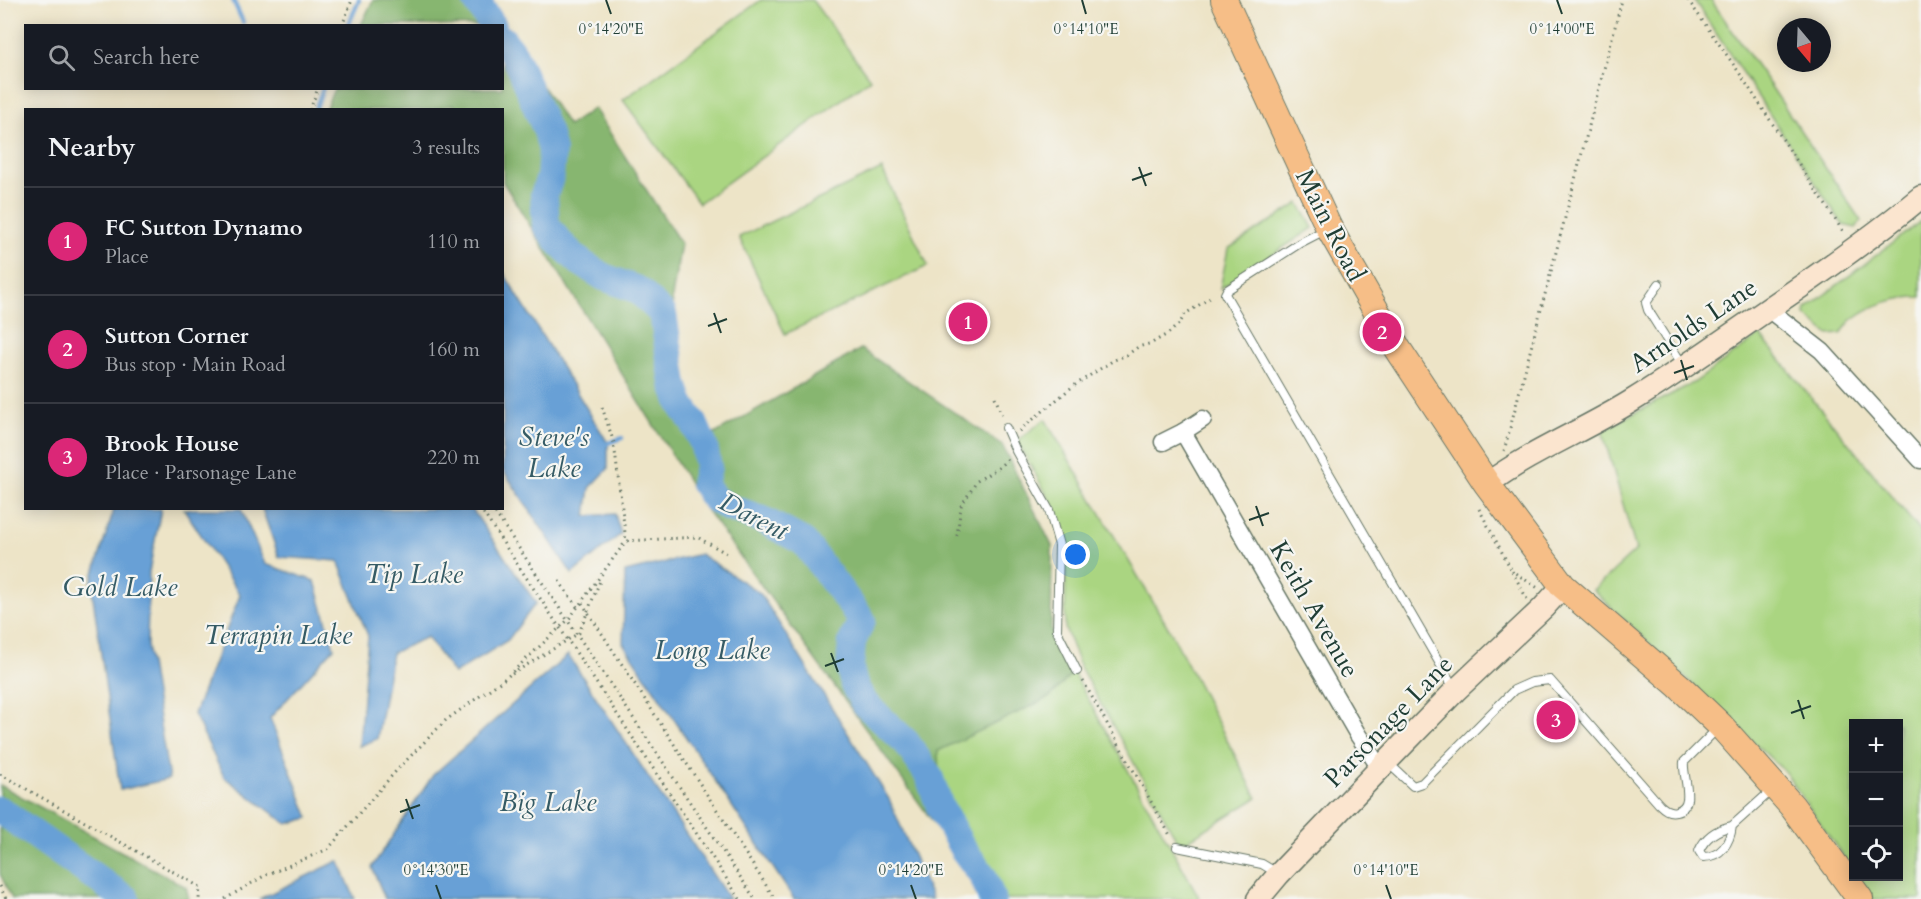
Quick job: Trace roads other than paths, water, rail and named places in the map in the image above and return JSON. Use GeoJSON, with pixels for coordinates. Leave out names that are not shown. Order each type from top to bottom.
{"type":"FeatureCollection","features":[{"type":"Feature","properties":{"kind":"main road","name":"Main Road"},"geometry":{"type":"LineString","coordinates":[[1224,0],[1329,228],[1398,349],[1487,484],[1563,586],[1679,686],[1720,726],[1792,806],[1860,899]]}},
{"type":"Feature","properties":{"kind":"street","name":"Arnolds Lane"},"geometry":{"type":"LineString","coordinates":[[1487,484],[1524,458],[1627,404],[1684,367],[1854,248],[1921,197]]}},
{"type":"Feature","properties":{"kind":"street"},"geometry":{"type":"LineString","coordinates":[[1768,309],[1822,351],[1921,460]]}},
{"type":"Feature","properties":{"kind":"street"},"geometry":{"type":"LineString","coordinates":[[1163,442],[1203,419]]}},
{"type":"Feature","properties":{"kind":"street","name":"Keith Avenue"},"geometry":{"type":"LineString","coordinates":[[1183,432],[1358,735],[1374,759],[1384,764]]}},
{"type":"Feature","properties":{"kind":"street","name":"Parsonage Lane"},"geometry":{"type":"LineString","coordinates":[[1258,899],[1279,874],[1455,691],[1543,608],[1563,586]]}},
{"type":"Feature","properties":{"kind":"lane"},"geometry":{"type":"LineString","coordinates":[[1329,228],[1300,243],[1227,290],[1225,294],[1455,691]]}},
{"type":"Feature","properties":{"kind":"lane"},"geometry":{"type":"LineString","coordinates":[[1659,284],[1646,303],[1648,310],[1684,367]]}},
{"type":"Feature","properties":{"kind":"lane"},"geometry":{"type":"LineString","coordinates":[[1006,428],[1016,451],[1049,510],[1059,545],[1057,631],[1077,671]]}},
{"type":"Feature","properties":{"kind":"lane"},"geometry":{"type":"LineString","coordinates":[[1384,764],[1413,786],[1422,783],[1514,690],[1532,682],[1550,680],[1659,804],[1673,812],[1686,806],[1688,800],[1683,770],[1684,762],[1720,726]]}},
{"type":"Feature","properties":{"kind":"lane"},"geometry":{"type":"LineString","coordinates":[[1732,826],[1775,787]]}},
{"type":"Feature","properties":{"kind":"lane"},"geometry":{"type":"LineString","coordinates":[[1177,847],[1262,864],[1279,874]]}},
{"type":"Feature","properties":{"kind":"water","name":"Steve's Lake"},"geometry":{"type":"Polygon","coordinates":[[[504,274],[608,443],[608,469],[590,488],[586,516],[615,514],[621,534],[572,574],[504,472],[504,274]]]}},
{"type":"Feature","properties":{"kind":"water","name":"Gold Lake"},"geometry":{"type":"Polygon","coordinates":[[[114,510],[161,510],[149,572],[147,645],[169,779],[120,790],[91,583],[114,510]]]}},
{"type":"Feature","properties":{"kind":"water","name":"Terrapin Lake"},"geometry":{"type":"Polygon","coordinates":[[[185,510],[241,510],[265,564],[315,581],[334,648],[270,718],[309,818],[287,824],[224,777],[194,714],[240,595],[185,510]]]}},
{"type":"Feature","properties":{"kind":"water","name":"Tip Lake"},"geometry":{"type":"Polygon","coordinates":[[[262,510],[473,510],[536,603],[508,640],[454,674],[427,637],[392,653],[377,739],[359,746],[368,636],[338,561],[279,557],[262,510]]]}},
{"type":"Feature","properties":{"kind":"water","name":"Long Lake"},"geometry":{"type":"Polygon","coordinates":[[[700,554],[760,593],[889,799],[932,899],[794,899],[623,643],[625,572],[700,554]]]}},
{"type":"Feature","properties":{"kind":"water","name":"Big Lake"},"geometry":{"type":"Polygon","coordinates":[[[568,655],[729,899],[385,899],[372,867],[433,775],[568,655]]]}},
{"type":"Feature","properties":{"kind":"water"},"geometry":{"type":"Polygon","coordinates":[[[338,861],[355,899],[259,899],[338,861]]]}},
{"type":"Feature","properties":{"kind":"waterway"},"geometry":{"type":"LineString","coordinates":[[233,0],[243,22]]}},
{"type":"Feature","properties":{"kind":"waterway"},"geometry":{"type":"LineString","coordinates":[[349,24],[359,0]]}},
{"type":"Feature","properties":{"kind":"waterway","name":"Darent"},"geometry":{"type":"LineString","coordinates":[[476,0],[492,24]]}},
{"type":"Feature","properties":{"kind":"waterway","name":"Darent"},"geometry":{"type":"LineString","coordinates":[[504,42],[514,55],[547,131],[552,151],[550,177],[544,195],[546,225],[560,243],[580,262],[604,277],[638,290],[663,314],[674,384],[681,404],[694,423],[704,446],[708,467],[704,484],[713,498],[727,507],[761,519],[804,542],[862,620],[852,642],[850,668],[854,685],[865,704],[906,742],[929,776],[940,807],[963,849],[983,876],[992,899]]}},
{"type":"Feature","properties":{"kind":"waterway"},"geometry":{"type":"LineString","coordinates":[[316,108],[322,90]]}},
{"type":"Feature","properties":{"kind":"waterway"},"geometry":{"type":"LineString","coordinates":[[608,443],[622,438]]}},
{"type":"Feature","properties":{"kind":"waterway","name":"Darent"},"geometry":{"type":"LineString","coordinates":[[0,810],[126,899]]}},
{"type":"Feature","properties":{"kind":"place","name":"FC Sutton Dynamo"},"geometry":{"type":"Point","coordinates":[968,322]}},
{"type":"Feature","properties":{"kind":"place","name":"Sutton Corner"},"geometry":{"type":"Point","coordinates":[1382,332]}},
{"type":"Feature","properties":{"kind":"place","name":"Brook House"},"geometry":{"type":"Point","coordinates":[1556,720]}}]}
